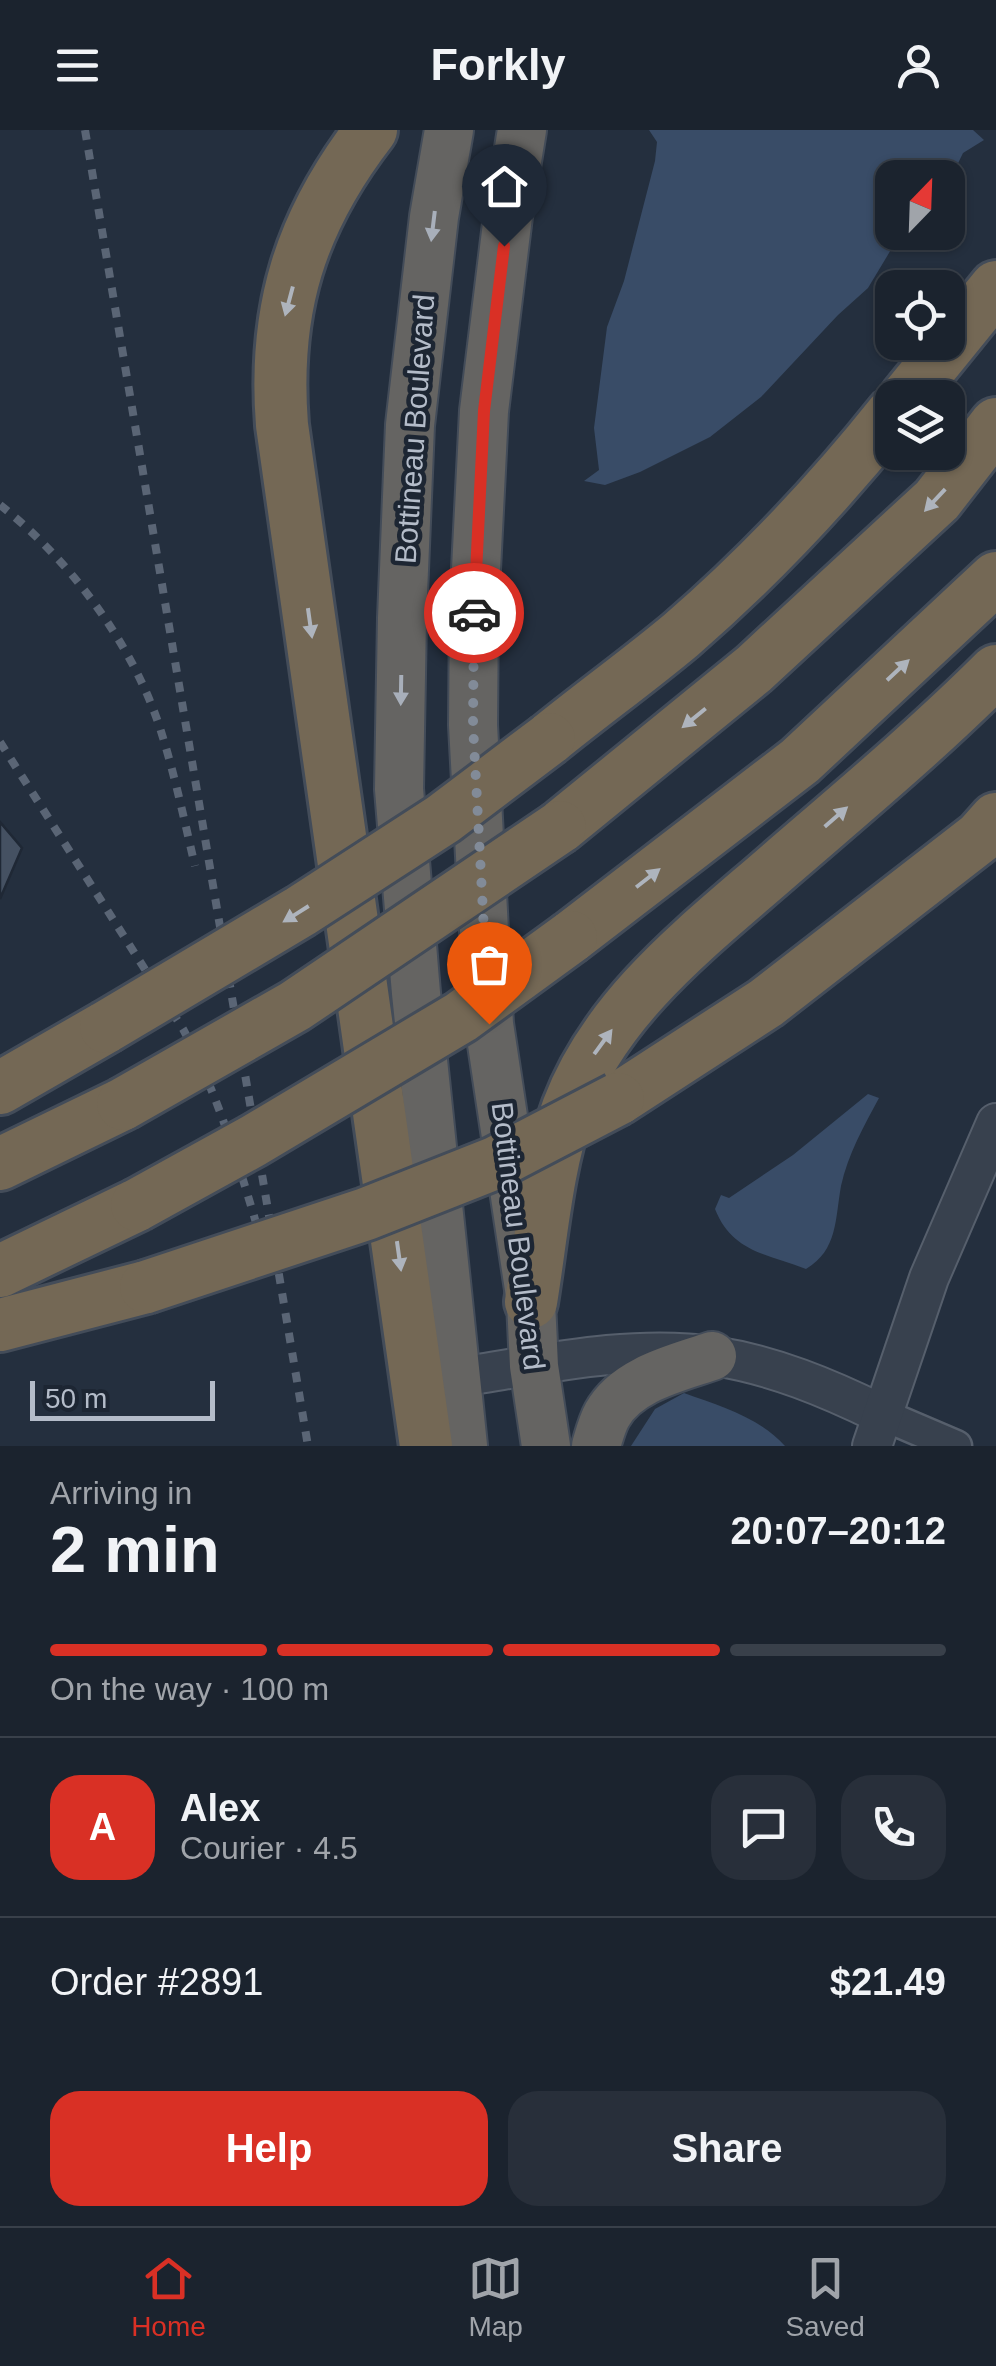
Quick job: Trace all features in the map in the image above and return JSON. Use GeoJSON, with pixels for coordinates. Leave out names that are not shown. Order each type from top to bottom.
{"type":"FeatureCollection","features":[{"type":"Feature","properties":{"kind":"highway"},"geometry":{"type":"LineString","coordinates":[[371,130],[327,191],[302,252],[285,316],[278,375],[426,1446]]}},
{"type":"Feature","properties":{"kind":"highway","name":"Bottineau Boulevard"},"geometry":{"type":"LineString","coordinates":[[449,130],[434,217],[410,425],[400,789],[418,1012],[463,1446]]}},
{"type":"Feature","properties":{"kind":"highway","name":"Bottineau Boulevard"},"geometry":{"type":"LineString","coordinates":[[522,130],[484,411],[474,609],[473,725],[489,1024],[531,1302],[534,1366],[546,1446]]}},
{"type":"Feature","properties":{"kind":"highway"},"geometry":{"type":"LineString","coordinates":[[920,380],[996,286]]}},
{"type":"Feature","properties":{"kind":"highway"},"geometry":{"type":"LineString","coordinates":[[0,1164],[122,1104],[295,1006],[560,827],[754,670],[937,500],[996,424]]}},
{"type":"Feature","properties":{"kind":"highway"},"geometry":{"type":"LineString","coordinates":[[0,1088],[301,911],[443,819],[681,634],[772,548],[875,436]]}},
{"type":"Feature","properties":{"kind":"highway"},"geometry":{"type":"LineString","coordinates":[[0,1271],[136,1205],[252,1141],[460,1017],[800,761],[996,578]]}},
{"type":"Feature","properties":{"kind":"highway"},"geometry":{"type":"LineString","coordinates":[[531,1302],[552,1176],[568,1109],[593,1056],[628,1008],[675,957],[926,739],[996,671]]}},
{"type":"Feature","properties":{"kind":"highway"},"geometry":{"type":"LineString","coordinates":[[0,1325],[146,1287],[366,1214],[495,1164],[618,1099],[766,1003],[980,837],[996,819]]}},
{"type":"Feature","properties":{"kind":"highway"},"geometry":{"type":"LineString","coordinates":[[596,1446],[607,1413],[633,1389],[656,1375],[712,1356]]}},
{"type":"Feature","properties":{"kind":"street"},"geometry":{"type":"LineString","coordinates":[[876,1430],[929,1278],[996,1123]]}},
{"type":"Feature","properties":{"kind":"street"},"geometry":{"type":"LineString","coordinates":[[454,1378],[580,1358],[644,1353],[712,1356],[768,1368],[829,1388],[876,1430],[956,1446]]}},
{"type":"Feature","properties":{"kind":"water"},"geometry":{"type":"Polygon","coordinates":[[[649,130],[973,130],[984,140],[963,153],[960,160],[875,160],[875,250],[891,250],[875,270],[868,288],[761,397],[710,437],[605,485],[584,481],[599,470],[594,428],[607,327],[624,281],[657,142],[649,130]]]}},
{"type":"Feature","properties":{"kind":"water"},"geometry":{"type":"Polygon","coordinates":[[[868,1094],[879,1098],[848,1163],[833,1233],[824,1253],[806,1269],[752,1250],[731,1234],[715,1209],[721,1195],[729,1198],[793,1155],[868,1094]]]}},
{"type":"Feature","properties":{"kind":"water"},"geometry":{"type":"Polygon","coordinates":[[[684,1393],[751,1420],[785,1446],[631,1446],[655,1409],[684,1393]]]}},
{"type":"Feature","properties":{"kind":"building"},"geometry":{"type":"Polygon","coordinates":[[[0,822],[22,848],[0,899],[0,822]]]}},
{"type":"Feature","properties":{"kind":"railway"},"geometry":{"type":"LineString","coordinates":[[85,130],[308,1446]]}},
{"type":"Feature","properties":{"kind":"railway"},"geometry":{"type":"LineString","coordinates":[[0,505],[73,576],[132,663],[159,725],[195,866]]}},
{"type":"Feature","properties":{"kind":"railway"},"geometry":{"type":"LineString","coordinates":[[0,742],[183,1029],[220,1111],[265,1253]]}},
{"type":"Feature","properties":{"kind":"way so far"},"geometry":{"type":"LineString","coordinates":[[474,613],[473,725],[489,1024]]}},
{"type":"Feature","properties":{"kind":"route"},"geometry":{"type":"LineString","coordinates":[[474,613],[484,411],[504,246]]}}]}
